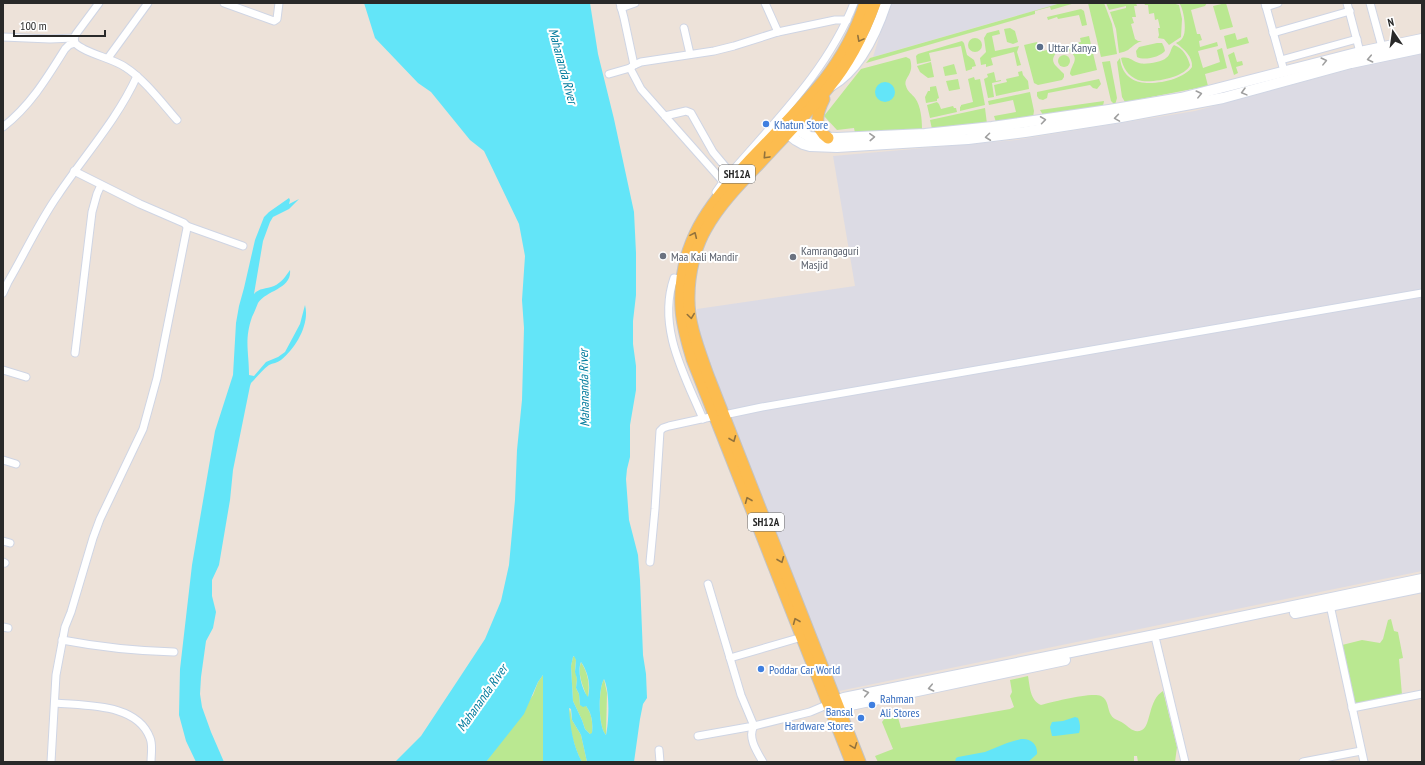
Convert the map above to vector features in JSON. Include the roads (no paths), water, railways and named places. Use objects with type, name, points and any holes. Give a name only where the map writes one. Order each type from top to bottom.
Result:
[{"type":"main road","name":"SH12A","points":[[860,762],[802,637],[719,416],[696,342],[690,312],[686,279],[719,221],[743,189],[752,172],[785,126],[833,69],[850,38],[865,3]]},
{"type":"main road","name":"SH12A","points":[[850,762],[834,706],[719,416],[702,397],[685,354],[677,315],[686,279],[689,246],[703,217],[724,184],[785,126],[829,87],[849,59],[860,40],[875,3]]},
{"type":"main road","points":[[828,138],[820,130],[817,118],[818,110],[829,87]]},
{"type":"street","points":[[3,127],[24,109],[42,86],[65,49],[74,41],[76,34],[99,3]]},
{"type":"street","points":[[108,58],[148,3]]},
{"type":"street","points":[[224,3],[274,21],[277,19],[279,3]]},
{"type":"street","points":[[635,3],[621,5],[632,67],[641,89],[724,184]]},
{"type":"street","points":[[765,3],[778,32]]},
{"type":"street","points":[[785,126],[803,89],[825,60],[847,20],[854,3]]},
{"type":"street","points":[[829,87],[841,80],[861,56],[880,20],[886,3]]},
{"type":"street","points":[[1278,3],[1265,5],[1284,71]]},
{"type":"street","points":[[1348,3],[1360,52]]},
{"type":"street","points":[[1370,3],[1382,47]]},
{"type":"street","points":[[1273,33],[1350,11]]},
{"type":"street","points":[[609,74],[632,67],[690,54],[734,46],[778,32],[834,20],[847,20]]},
{"type":"street","points":[[684,28],[690,54]]},
{"type":"street","points":[[3,37],[74,41],[79,47],[108,58],[126,67],[137,76],[177,120]]},
{"type":"street","points":[[1281,60],[1357,39]]},
{"type":"street","points":[[785,126],[796,140],[810,146],[843,142],[926,138],[968,139],[1076,120],[1181,98],[1252,81],[1284,71],[1360,52],[1422,39]]},
{"type":"street","points":[[1076,120],[1121,117],[1223,98],[1351,63],[1422,48]]},
{"type":"street","points":[[3,293],[48,210],[74,171],[118,111],[137,76]]},
{"type":"street","points":[[664,116],[686,111],[691,113],[713,152],[733,175]]},
{"type":"street","points":[[785,126],[810,137],[828,138],[843,142]]},
{"type":"street","points":[[74,171],[179,220],[187,226],[243,246]]},
{"type":"street","points":[[75,353],[92,212],[95,198],[101,184]]},
{"type":"street","points":[[51,762],[56,675],[62,640],[100,519],[143,429],[147,417],[157,378],[187,226]]},
{"type":"street","points":[[686,279],[674,278],[671,286],[668,306],[670,332],[677,360],[702,418]]},
{"type":"street","points":[[650,562],[654,527],[660,431],[663,428],[702,418],[719,416],[770,405],[1422,293]]},
{"type":"street","points":[[3,370],[26,377]]},
{"type":"street","points":[[3,460],[16,464]]},
{"type":"street","points":[[834,706],[844,698],[1422,579]]},
{"type":"street","points":[[708,584],[741,695],[754,726]]},
{"type":"street","points":[[698,736],[754,726],[834,706],[854,704],[1422,587]]},
{"type":"street","points":[[1330,605],[1364,762]]},
{"type":"street","points":[[730,658],[802,637]]},
{"type":"street","points":[[62,640],[141,652],[174,652]]},
{"type":"street","points":[[1156,641],[1186,762]]},
{"type":"street","points":[[1352,708],[1422,694]]},
{"type":"street","points":[[55,703],[99,707],[127,713],[134,717],[141,723],[151,738],[151,762]]},
{"type":"street","points":[[754,726],[751,731],[751,736],[763,762]]},
{"type":"street","points":[[659,750],[660,762]]},
{"type":"street","points":[[1303,762],[1361,751]]},
{"type":"water","name":"Mahananda River","points":[[364,3],[590,3],[598,54],[634,212],[636,295],[633,321],[633,344],[636,366],[636,390],[630,425],[630,457],[626,479],[629,520],[638,555],[643,655],[646,674],[647,698],[643,704],[634,762],[587,762],[581,735],[572,720],[571,709],[569,708],[572,736],[582,762],[543,762],[543,675],[538,682],[524,714],[486,762],[395,762],[421,736],[460,677],[485,639],[501,601],[509,565],[522,400],[524,328],[522,300],[525,256],[519,224],[484,151],[470,140],[431,92],[418,83],[375,38]],"holes":[[[574,656],[576,660],[576,688],[579,694],[580,705],[583,707],[586,706],[592,719],[592,733],[590,734],[585,729],[573,701],[571,666]],[[581,662],[588,679],[588,697],[581,680]],[[604,679],[607,691],[608,707],[606,735],[603,731],[600,717],[602,684]]]},
{"type":"water","points":[[885,82],[892,85],[895,92],[892,99],[885,102],[878,99],[875,92],[878,85]]},
{"type":"water","points":[[289,198],[289,204],[299,199],[289,209],[273,217],[270,222],[263,241],[254,294],[260,290],[277,285],[290,270],[290,276],[283,285],[267,295],[258,303],[252,317],[248,333],[249,375],[254,376],[266,362],[285,352],[300,324],[305,305],[306,312],[304,328],[297,342],[287,355],[278,362],[269,365],[264,369],[250,386],[233,470],[230,500],[219,565],[212,580],[212,596],[216,612],[213,628],[206,641],[201,677],[200,694],[202,707],[224,762],[196,762],[186,741],[179,715],[180,669],[192,565],[215,431],[233,375],[236,323],[255,240],[264,217]]},
{"type":"water","points":[[1075,717],[1078,718],[1079,722],[1079,733],[1052,736],[1050,727],[1052,722],[1063,721]]},
{"type":"water","points":[[1021,739],[1031,741],[1035,745],[1037,751],[1037,754],[1028,762],[955,762],[956,758],[958,757],[985,752]]},
{"type":"place","name":"Uttar Kanya","points":[[1040,47]]},
{"type":"place","name":"Khatun Store","points":[[766,124]]},
{"type":"place","name":"Maa Kali Mandir","points":[[663,256]]},
{"type":"place","name":"Kamrangaguri Masjid","points":[[793,257]]},
{"type":"place","name":"Poddar Car World","points":[[761,669]]},
{"type":"place","name":"Rahman Ali Stores","points":[[872,705]]},
{"type":"place","name":"Bansal Hardware Stores","points":[[861,718]]}]
